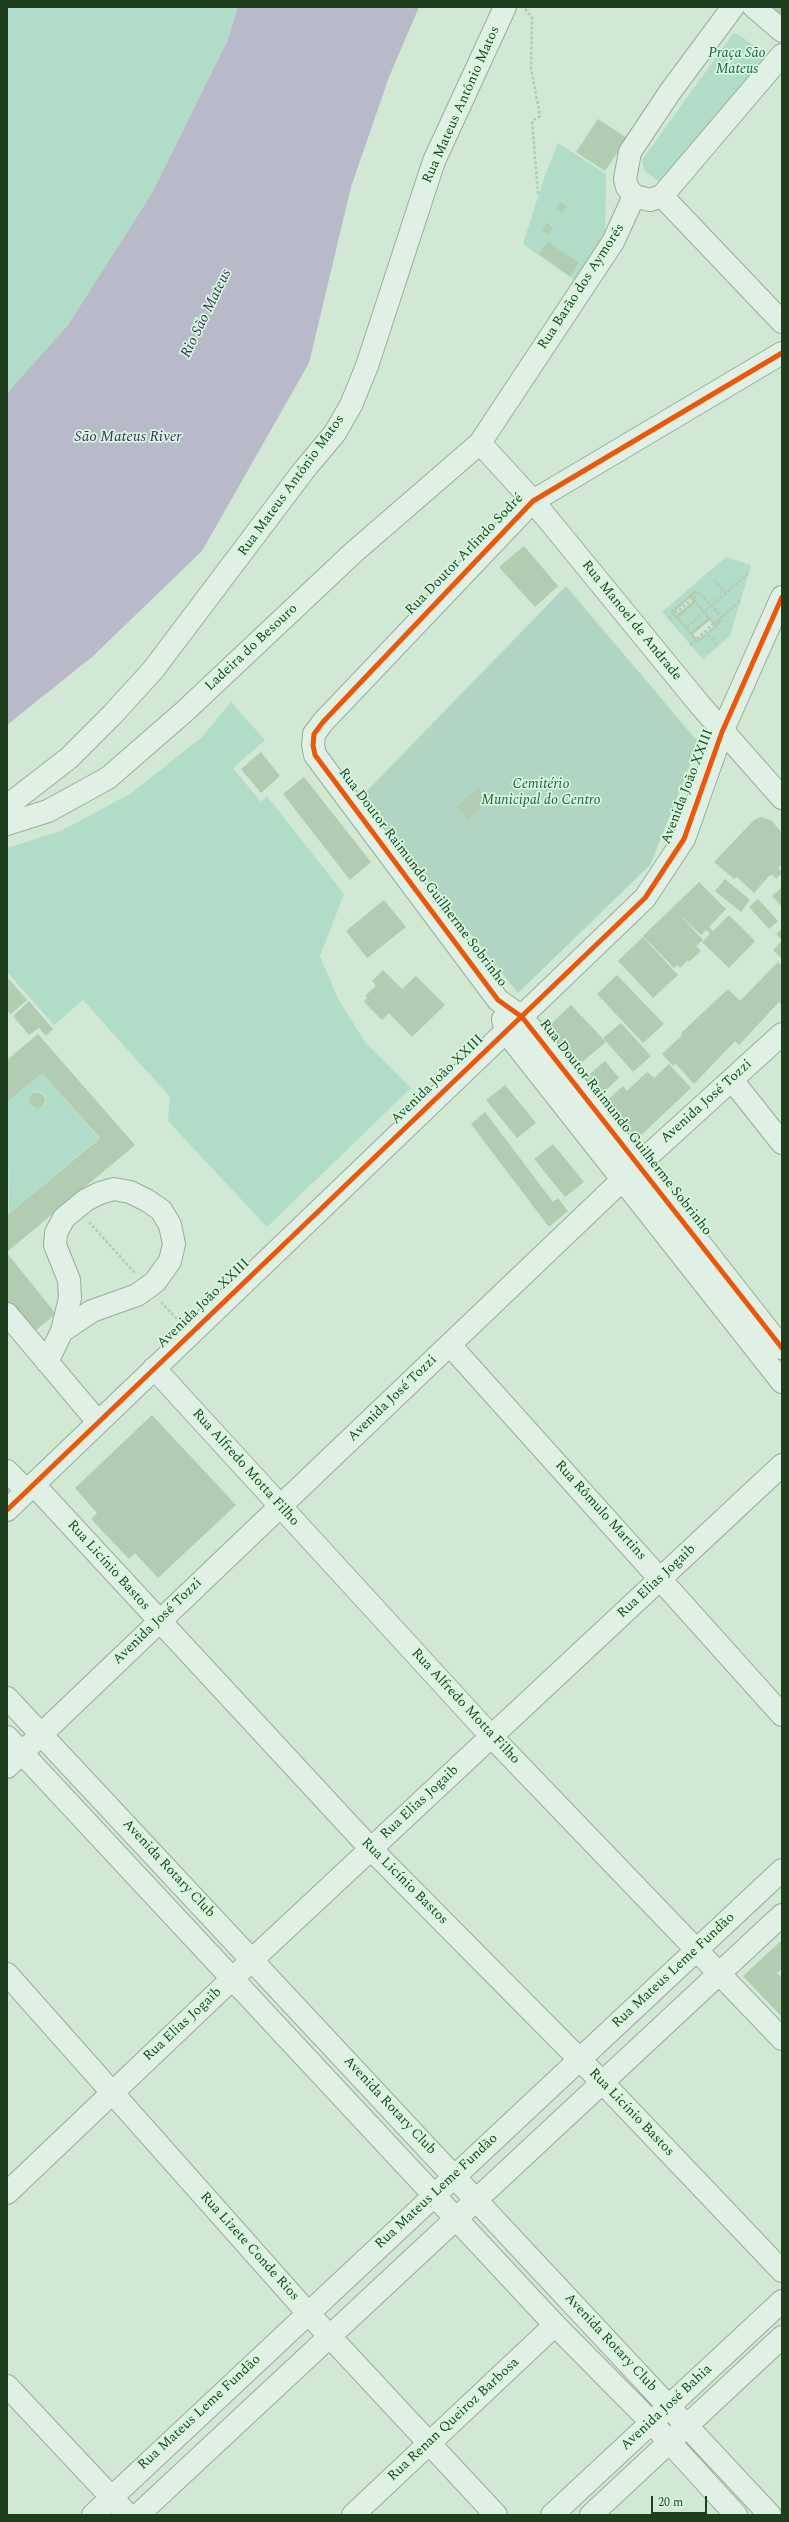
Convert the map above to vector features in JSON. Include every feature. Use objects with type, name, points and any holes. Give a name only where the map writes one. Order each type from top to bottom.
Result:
[{"type":"street","name":"Rua Mateus Antônio Matos","points":[[7,806],[69,758],[112,715],[153,670],[304,470],[335,433],[350,405],[367,366],[434,161],[505,7]]},
{"type":"street","points":[[732,7],[670,92],[630,152],[625,179],[627,187],[634,196],[650,200],[662,196],[782,55]]},
{"type":"street","points":[[754,7],[782,31]]},
{"type":"street","name":"Rua Barão dos Aymorés","points":[[480,443],[613,242],[634,196]]},
{"type":"street","points":[[662,196],[782,322]]},
{"type":"street","name":"Rua Doutor Arlindo Sodré","points":[[315,756],[313,745],[314,734],[323,722],[533,501],[782,353]]},
{"type":"street","name":"Rua Manoel de Andrade","points":[[480,443],[533,501],[722,732],[782,798]]},
{"type":"street","name":"Ladeira do Besouro","points":[[7,824],[48,811],[108,778],[186,711],[365,542],[480,443]]},
{"type":"street","name":"Avenida João XXIII","points":[[7,1510],[645,898],[668,866],[684,839],[722,732],[782,597]]},
{"type":"street","name":"Rua Doutor Raimundo Guilherme Sobrinho","points":[[315,756],[498,1000],[522,1017],[639,1164],[782,1348]]},
{"type":"street","name":"Rua Doutor Raimundo Guilherme Sobrinho","points":[[498,1000],[506,1032],[622,1180],[779,1374]]},
{"type":"street","name":"Avenida José Tozzi","points":[[14,1760],[622,1180],[782,1034]]},
{"type":"street","points":[[732,1080],[782,1143]]},
{"type":"street","points":[[565,1107],[581,1093]]},
{"type":"street","points":[[47,1362],[62,1331],[71,1289],[56,1251],[56,1233],[64,1218],[76,1207],[100,1193],[114,1189],[130,1192],[148,1200],[161,1210],[170,1225],[174,1244],[170,1261],[156,1282],[137,1295],[92,1311],[62,1331]]},
{"type":"street","points":[[7,1314],[98,1422]]},
{"type":"street","name":"Rua Rômulo Martins","points":[[450,1345],[661,1578],[782,1715]]},
{"type":"street","name":"Rua Alfredo Motta Filho","points":[[154,1368],[491,1736],[698,1949],[782,2039]]},
{"type":"street","name":"Rua Elias Jogaib","points":[[7,2193],[253,1959],[782,1465]]},
{"type":"street","name":"Rua Licínio Bastos","points":[[7,1471],[30,1488],[158,1621],[371,1849],[580,2059],[782,2271]]},
{"type":"street","name":"Avenida Rotary Club","points":[[7,1698],[253,1959],[770,2515]]},
{"type":"street","name":"Avenida Rotary Club","points":[[7,1737],[14,1760],[141,1881],[555,2325],[652,2423],[736,2515]]},
{"type":"street","points":[[141,1881],[160,1861]]},
{"type":"street","name":"Rua Mateus Leme Fundão","points":[[93,2515],[307,2312],[782,1870]]},
{"type":"street","points":[[138,2515],[329,2335],[603,2083],[782,1915]]},
{"type":"street","name":"Rua Lizete Conde Rios","points":[[7,1974],[307,2312],[496,2515]]},
{"type":"street","name":"Avenida José Bahia","points":[[552,2515],[782,2301]]},
{"type":"street","name":"Rua Renan Queiroz Barbosa","points":[[353,2515],[555,2325]]},
{"type":"street","name":"Avenida José Bahia","points":[[591,2515],[782,2337]]},
{"type":"street","points":[[7,2386],[128,2515]]},
{"type":"street","points":[[202,2412],[222,2436]]},
{"type":"path","points":[[523,7],[532,18],[531,68],[540,116],[532,121],[538,194]]},
{"type":"path","points":[[687,627],[748,574]]},
{"type":"path","points":[[714,580],[726,593]]},
{"type":"path","points":[[669,619],[699,592],[722,617]]},
{"type":"path","points":[[690,644],[706,633],[740,601]]},
{"type":"path","points":[[706,633],[718,646]]},
{"type":"path","points":[[76,1207],[191,1334]]},
{"type":"green space","points":[[7,7],[238,7],[227,40],[152,193],[68,325],[7,393]]},
{"type":"green space","name":"Praça São Mateus","points":[[733,34],[738,34],[762,52],[763,62],[667,180],[659,182],[644,170],[642,160]]},
{"type":"green space","points":[[558,143],[606,174],[605,240],[577,282],[523,244],[544,178]]},
{"type":"green space","points":[[726,557],[751,565],[730,636],[703,659],[662,612]],"holes":[[[695,590],[697,592],[692,596],[716,624],[721,619],[723,621],[698,643],[670,612]]]},
{"type":"green space","name":"Cemitério Municipal do Centro","points":[[566,586],[699,743],[650,865],[518,993],[361,797]]},
{"type":"green space","points":[[695,603],[707,618],[691,632],[679,618]]},
{"type":"green space","points":[[231,702],[265,740],[233,768],[261,802],[267,796],[344,894],[320,956],[338,999],[365,1042],[411,1088],[267,1227],[168,1121],[170,1097],[83,1000],[54,1025],[7,972],[7,848],[61,831],[130,794],[201,738]]},
{"type":"green space","points":[[42,1073],[99,1138],[9,1214],[7,1102]],"holes":[[[35,1091],[42,1092],[46,1097],[45,1104],[40,1108],[33,1108],[29,1102],[29,1096]]]},
{"type":"water","name":"São Mateus River","points":[[238,7],[419,7],[389,77],[351,187],[309,363],[202,551],[92,657],[7,725],[7,393],[68,325],[152,193],[227,41]]},
{"type":"building","points":[[771,7],[782,7],[782,19]]},
{"type":"building","points":[[598,119],[627,138],[605,171],[576,152]]},
{"type":"building","points":[[560,202],[567,206],[562,213],[556,209]]},
{"type":"building","points":[[547,223],[553,228],[548,235],[542,230]]},
{"type":"building","points":[[548,242],[579,263],[570,276],[539,254]]},
{"type":"building","points":[[524,546],[558,586],[535,607],[499,567]]},
{"type":"building","points":[[695,590],[697,592],[692,596],[715,623],[721,619],[723,621],[698,643],[670,612]],"holes":[[[690,598],[693,601],[676,615],[674,612]],[[695,603],[707,618],[691,632],[679,618]],[[710,620],[714,626],[698,640],[693,634]]]},
{"type":"building","points":[[261,752],[280,776],[261,793],[241,769]]},
{"type":"building","points":[[304,777],[371,862],[350,880],[283,794]]},
{"type":"building","points":[[478,788],[489,800],[468,819],[457,807]]},
{"type":"building","points":[[761,817],[771,820],[782,833],[782,864],[778,868],[782,873],[776,879],[773,875],[769,876],[754,893],[737,877],[734,879],[714,862],[754,820]]},
{"type":"building","points":[[725,879],[750,900],[741,912],[715,891]]},
{"type":"building","points":[[699,882],[726,909],[709,927],[713,931],[729,915],[755,941],[729,968],[702,942],[710,934],[706,930],[701,935],[678,913],[703,940],[696,946],[701,951],[680,968],[677,965],[674,968],[643,936]]},
{"type":"building","points":[[781,888],[782,889],[782,907],[772,896]]},
{"type":"building","points":[[758,899],[778,921],[769,929],[749,907]]},
{"type":"building","points":[[384,900],[406,927],[367,958],[346,931]]},
{"type":"building","points":[[782,928],[782,940],[776,934]]},
{"type":"building","points":[[643,937],[678,975],[653,998],[618,961]]},
{"type":"building","points":[[782,941],[782,959],[773,950]]},
{"type":"building","points":[[778,962],[782,966],[782,1006],[779,1002],[739,1045],[735,1041],[694,1084],[676,1064],[673,1066],[662,1054],[682,1035],[681,1033],[728,989],[740,1001]]},
{"type":"building","points":[[383,970],[402,989],[416,976],[445,1005],[412,1037],[389,1013],[382,1020],[364,1002],[367,998],[365,996],[376,986],[372,981]]},
{"type":"building","points":[[617,975],[664,1024],[643,1043],[597,994]]},
{"type":"building","points":[[7,977],[27,1000],[11,1014],[7,1011]]},
{"type":"building","points":[[29,1001],[53,1029],[46,1036],[39,1028],[29,1035],[13,1016]]},
{"type":"building","points":[[571,1005],[606,1042],[575,1068],[548,1034],[550,1025]]},
{"type":"building","points":[[621,1023],[651,1056],[633,1072],[603,1038]]},
{"type":"building","points":[[38,1034],[135,1145],[7,1252],[7,1212],[9,1214],[100,1138],[42,1073],[7,1102],[7,1060]]},
{"type":"building","points":[[605,1061],[619,1078],[599,1096],[584,1079]]},
{"type":"building","points":[[669,1064],[691,1088],[637,1139],[605,1102],[623,1086],[627,1091],[647,1072],[654,1078]]},
{"type":"building","points":[[505,1085],[536,1123],[517,1138],[486,1100]]},
{"type":"building","points":[[34,1092],[40,1092],[45,1097],[43,1106],[40,1108],[34,1108],[29,1103],[29,1097]]},
{"type":"building","points":[[485,1112],[553,1202],[558,1198],[568,1211],[549,1227],[471,1124]]},
{"type":"building","points":[[553,1144],[584,1182],[565,1197],[534,1159]]},
{"type":"building","points":[[7,1253],[56,1314],[31,1334],[7,1304]]},
{"type":"building","points":[[152,1415],[236,1505],[158,1578],[135,1553],[129,1559],[91,1519],[97,1513],[75,1488]]},
{"type":"building","points":[[782,1940],[782,1969],[777,1973],[782,1978],[781,2016],[743,1976]]},
{"type":"cycle path","points":[[782,353],[533,501],[323,722],[314,734],[313,745],[315,755],[498,1000],[522,1017],[782,1348]]},
{"type":"cycle path","points":[[7,1510],[645,898],[684,839],[722,732],[782,597]]},
{"type":"water label","name":"Rio São Mateus","points":[[207,314]]}]
